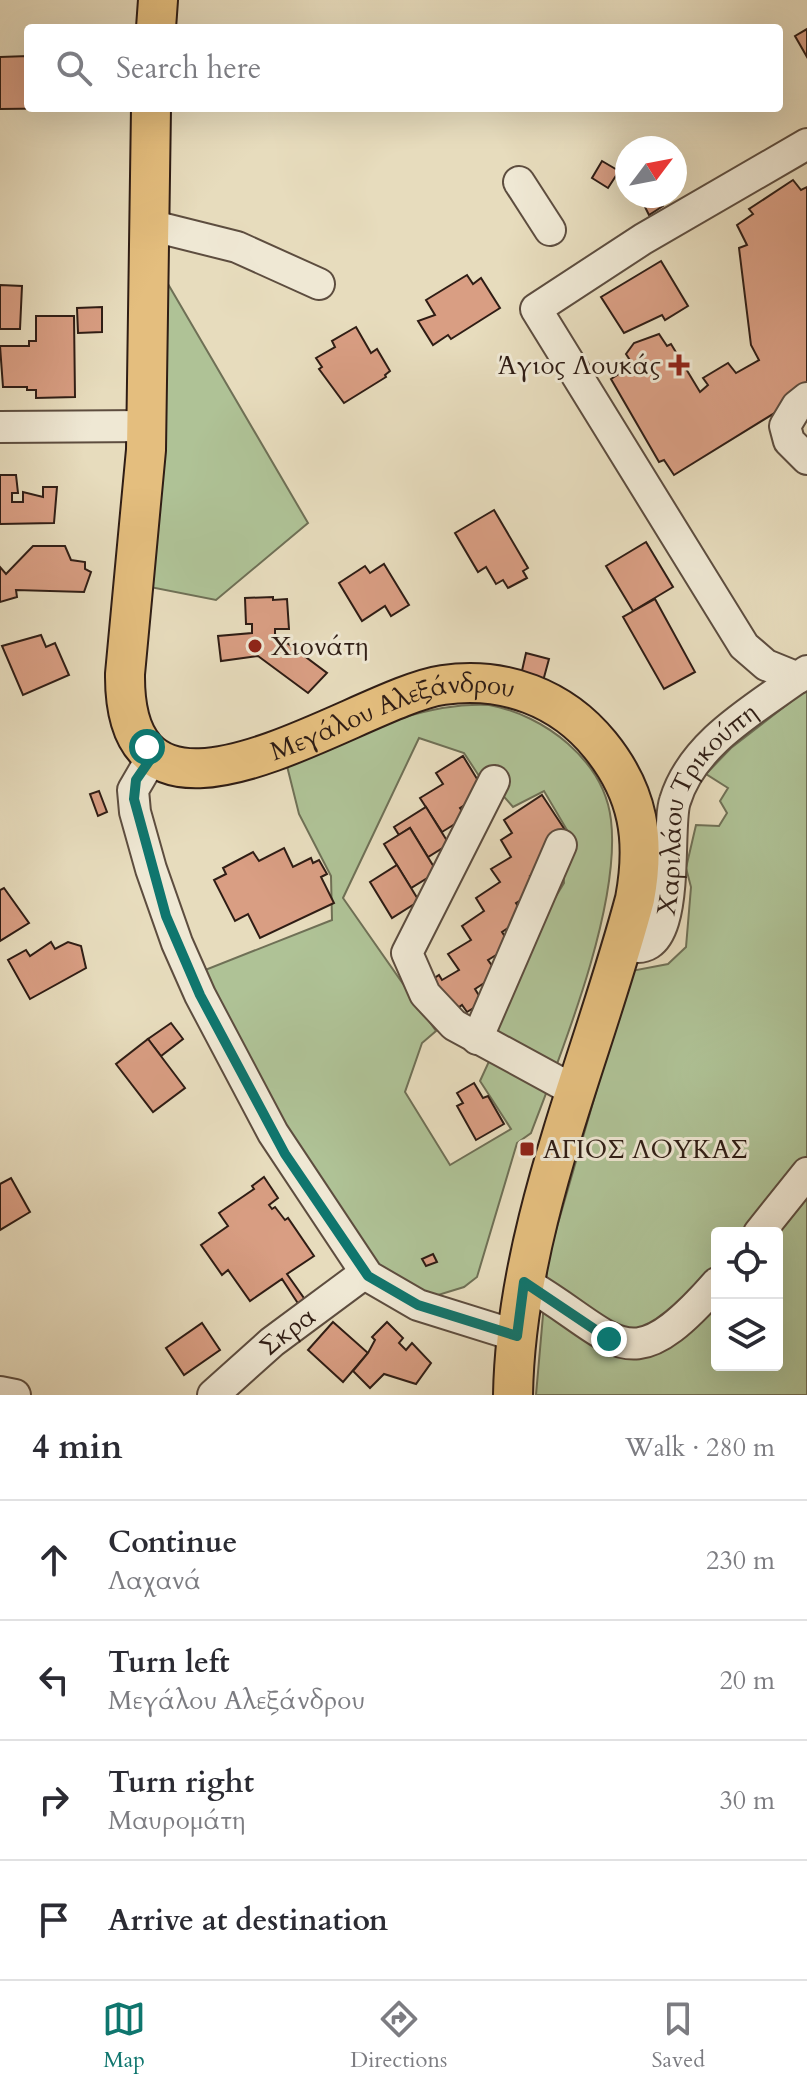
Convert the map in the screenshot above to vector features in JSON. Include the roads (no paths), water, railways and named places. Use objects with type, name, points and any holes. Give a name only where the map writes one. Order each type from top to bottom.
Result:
[{"type":"main road","points":[[156,24],[158,0]]},
{"type":"main road","points":[[151,112],[147,426],[125,687],[131,721],[154,754]]},
{"type":"main road","name":"Μεγάλου Αλεξάνδρου","points":[[154,754],[192,769],[242,764],[350,718],[440,685],[494,684],[538,697],[586,729],[616,766],[632,796],[640,825],[642,856],[623,943],[524,1282],[513,1395]]},
{"type":"street","points":[[803,674],[766,665],[744,646],[536,309],[643,239],[807,144]]},
{"type":"street","points":[[519,182],[550,230]]},
{"type":"street","points":[[149,225],[237,247],[319,284]]},
{"type":"street","points":[[807,398],[797,406],[785,426],[789,441],[807,459]]},
{"type":"street","points":[[0,427],[147,426]]},
{"type":"street","name":"Χαριλάου Τρικούπη","points":[[623,943],[632,947],[652,942],[665,924],[673,806],[682,778],[720,736],[803,674]]},
{"type":"street","points":[[154,754],[136,780],[134,805],[151,869],[177,943],[273,1133],[365,1273],[408,1300],[517,1336]]},
{"type":"street","points":[[494,781],[407,953],[425,994],[454,1025],[577,1092]]},
{"type":"street","points":[[477,1039],[561,845]]},
{"type":"street","points":[[764,1227],[807,1173]]},
{"type":"street","name":"Σκρα","points":[[213,1395],[272,1342],[365,1273]]},
{"type":"street","points":[[524,1282],[609,1339],[632,1346],[647,1343],[672,1328],[711,1289]]},
{"type":"street","points":[[0,1392],[15,1395]]},
{"type":"place","name":"Άγιος Λουκάς","points":[[679,365]]},
{"type":"place","name":"Χιονάτη","points":[[255,646]]},
{"type":"place","name":"ΑΓΙΟΣ ΛΟΥΚΑΣ","points":[[527,1149]]}]
